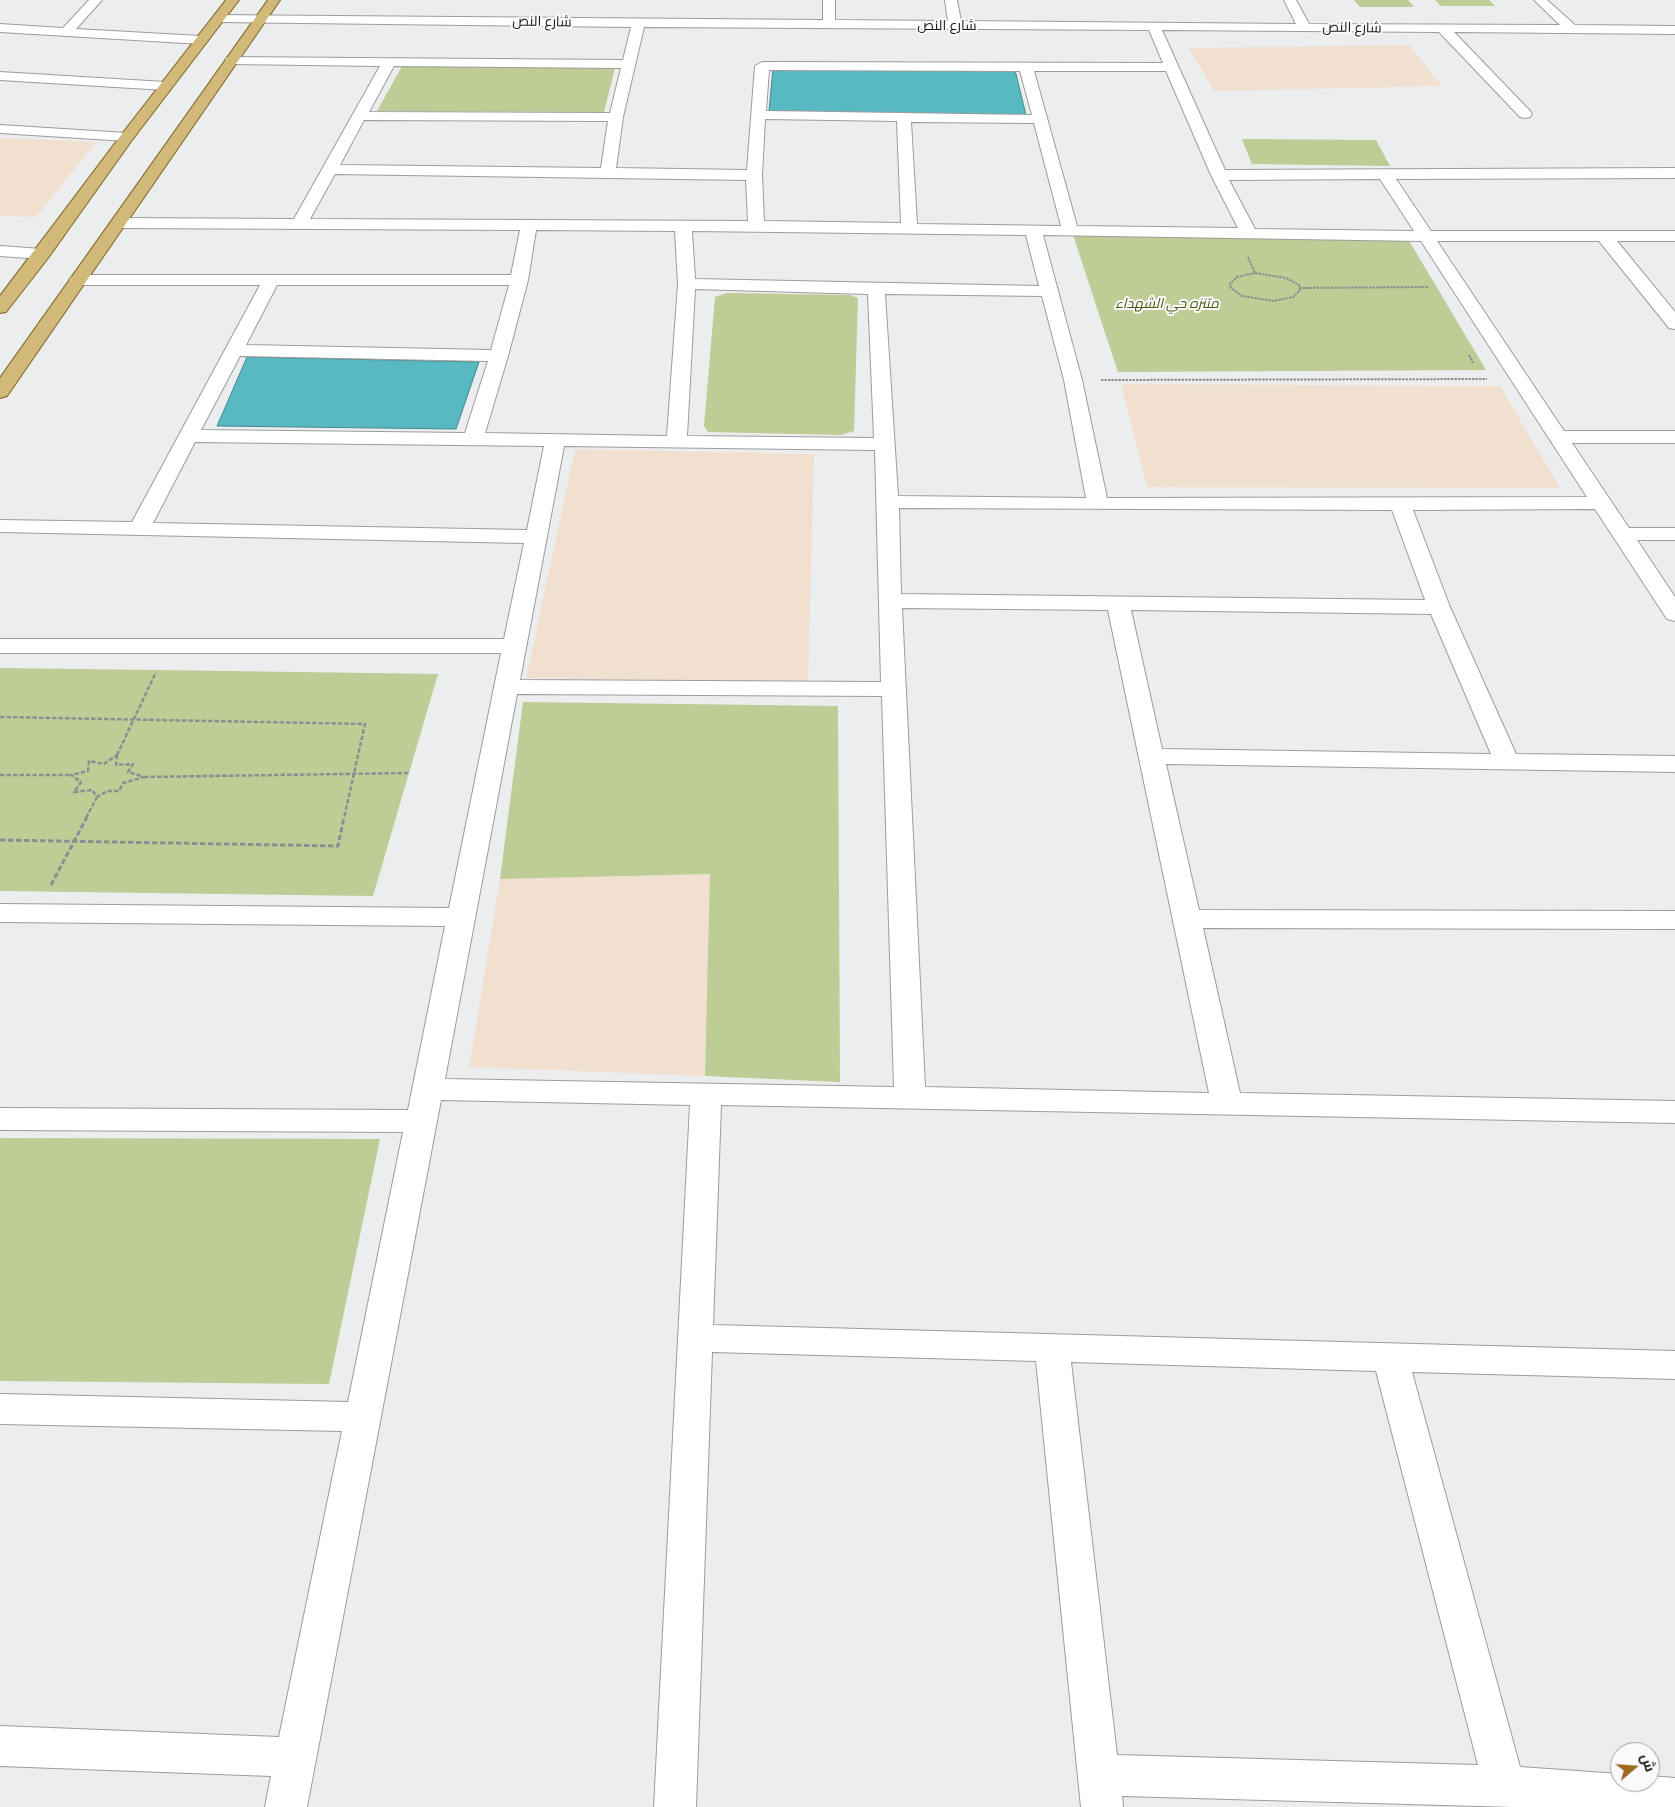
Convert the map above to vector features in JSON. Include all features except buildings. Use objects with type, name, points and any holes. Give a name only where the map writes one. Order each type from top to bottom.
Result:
[{"type":"main road","points":[[0,308],[165,86],[233,0]]},
{"type":"main road","points":[[0,392],[274,0]]},
{"type":"street","points":[[65,33],[96,0]]},
{"type":"street","points":[[828,0],[828,25]]},
{"type":"street","points":[[951,0],[955,26]]},
{"type":"street","points":[[1290,0],[1305,28]]},
{"type":"street","points":[[1540,0],[1572,30]]},
{"type":"street","points":[[400,19],[407,6]]},
{"type":"street","name":"شارع النص","points":[[219,18],[828,25],[1675,30]]},
{"type":"street","points":[[608,172],[616,118],[638,23]]},
{"type":"street","points":[[756,226],[754,175],[762,66],[768,24]]},
{"type":"street","points":[[1154,27],[1219,175],[1248,233]]},
{"type":"street","points":[[0,28],[201,40]]},
{"type":"street","points":[[1443,29],[1525,114]]},
{"type":"street","points":[[232,60],[628,64]]},
{"type":"street","points":[[300,223],[389,62]]},
{"type":"street","points":[[762,66],[1173,67]]},
{"type":"street","points":[[1026,66],[1070,230]]},
{"type":"street","points":[[0,76],[165,86]]},
{"type":"street","points":[[758,115],[1041,119]]},
{"type":"street","points":[[360,116],[616,118]]},
{"type":"street","points":[[904,117],[909,228]]},
{"type":"street","points":[[0,129],[127,137]]},
{"type":"street","points":[[331,169],[754,175]]},
{"type":"street","points":[[1219,175],[1675,173]]},
{"type":"street","points":[[1385,174],[1675,614]]},
{"type":"street","points":[[119,223],[756,226],[1425,236],[1675,236]]},
{"type":"street","points":[[473,439],[499,356],[519,280],[529,226]]},
{"type":"street","points":[[677,441],[686,284],[683,226]]},
{"type":"street","points":[[1034,229],[1072,380],[1098,504]]},
{"type":"street","points":[[1604,236],[1675,324]]},
{"type":"street","points":[[0,251],[42,254]]},
{"type":"street","points":[[78,280],[519,280]]},
{"type":"street","points":[[139,529],[271,280]]},
{"type":"street","points":[[686,284],[1049,290]]},
{"type":"street","points":[[876,288],[888,502],[890,601],[910,1098]]},
{"type":"street","points":[[234,350],[499,356]]},
{"type":"street","points":[[188,436],[885,444]]},
{"type":"street","points":[[1558,437],[1675,437]]},
{"type":"street","points":[[286,1807],[554,440]]},
{"type":"street","points":[[888,502],[1098,504],[1601,503]]},
{"type":"street","points":[[1400,504],[1439,607],[1508,762]]},
{"type":"street","points":[[0,526],[535,537]]},
{"type":"street","points":[[1622,534],[1675,534]]},
{"type":"street","points":[[890,601],[1439,607]]},
{"type":"street","points":[[1118,602],[1226,1104]]},
{"type":"street","points":[[0,646],[514,646]]},
{"type":"street","points":[[506,687],[894,689]]},
{"type":"street","points":[[1151,756],[1675,764]]},
{"type":"street","points":[[0,913],[461,917]]},
{"type":"street","points":[[1187,919],[1675,920]]},
{"type":"street","points":[[427,1089],[1675,1112]]},
{"type":"street","points":[[675,1807],[706,1094]]},
{"type":"street","points":[[0,1120],[421,1121]]},
{"type":"street","points":[[696,1338],[1675,1365]]},
{"type":"street","points":[[1052,1348],[1101,1791],[1504,1786],[1675,1798]]},
{"type":"street","points":[[1390,1357],[1504,1786]]},
{"type":"street","points":[[0,1409],[363,1417]]},
{"type":"street","points":[[0,1746],[296,1757]]},
{"type":"path","points":[[1266,274],[1294,281],[1299,288],[1298,294],[1284,300],[1263,301],[1242,296],[1235,292],[1230,284],[1237,277],[1266,274]]},
{"type":"path","points":[[1299,288],[1428,287]]},
{"type":"path","points":[[1468,354],[1474,363]]},
{"type":"path","points":[[1072,380],[1520,380]]},
{"type":"path","points":[[144,778],[128,772],[134,764],[116,766],[117,755],[157,670]]},
{"type":"path","points":[[0,717],[365,724],[338,846],[0,840]]},
{"type":"path","points":[[0,775],[71,775],[88,771],[89,761],[104,764],[117,755]]},
{"type":"path","points":[[48,892],[97,797],[107,791],[119,791],[123,783],[144,778],[409,773]]},
{"type":"path","points":[[71,775],[81,782],[74,792],[92,790],[97,797]]},
{"type":"shaded area","points":[[1409,45],[1442,86],[1214,91],[1189,48]]},
{"type":"shaded area","points":[[0,138],[96,142],[36,217],[0,216]]},
{"type":"shaded area","points":[[1121,384],[1500,386],[1560,488],[1147,487]]},
{"type":"shaded area","points":[[575,449],[814,454],[808,682],[526,678]]},
{"type":"shaded area","points":[[711,874],[705,1076],[469,1067],[500,879]]},
{"type":"green space","points":[[1354,0],[1408,0],[1414,7],[1360,7]]},
{"type":"green space","points":[[1435,0],[1489,0],[1495,6],[1441,6]]},
{"type":"green space","points":[[402,66],[615,68],[604,112],[377,111]]},
{"type":"green space","points":[[1242,139],[1376,140],[1390,166],[1252,164]]},
{"type":"green space","name":"متنزه حي الشهداء","points":[[1073,235],[1408,239],[1486,370],[1118,372]]},
{"type":"green space","points":[[727,293],[850,295],[858,298],[854,431],[840,435],[708,432],[704,426],[715,297]]},
{"type":"green space","points":[[0,668],[438,674],[373,896],[0,891]]},
{"type":"green space","points":[[523,702],[838,706],[840,1082],[705,1076],[710,874],[500,879]]},
{"type":"green space","points":[[0,1138],[380,1139],[329,1384],[0,1381]]},
{"type":"water","points":[[773,69],[1015,70],[1026,115],[769,111]]},
{"type":"water","points":[[247,357],[479,362],[456,429],[217,426]]}]
